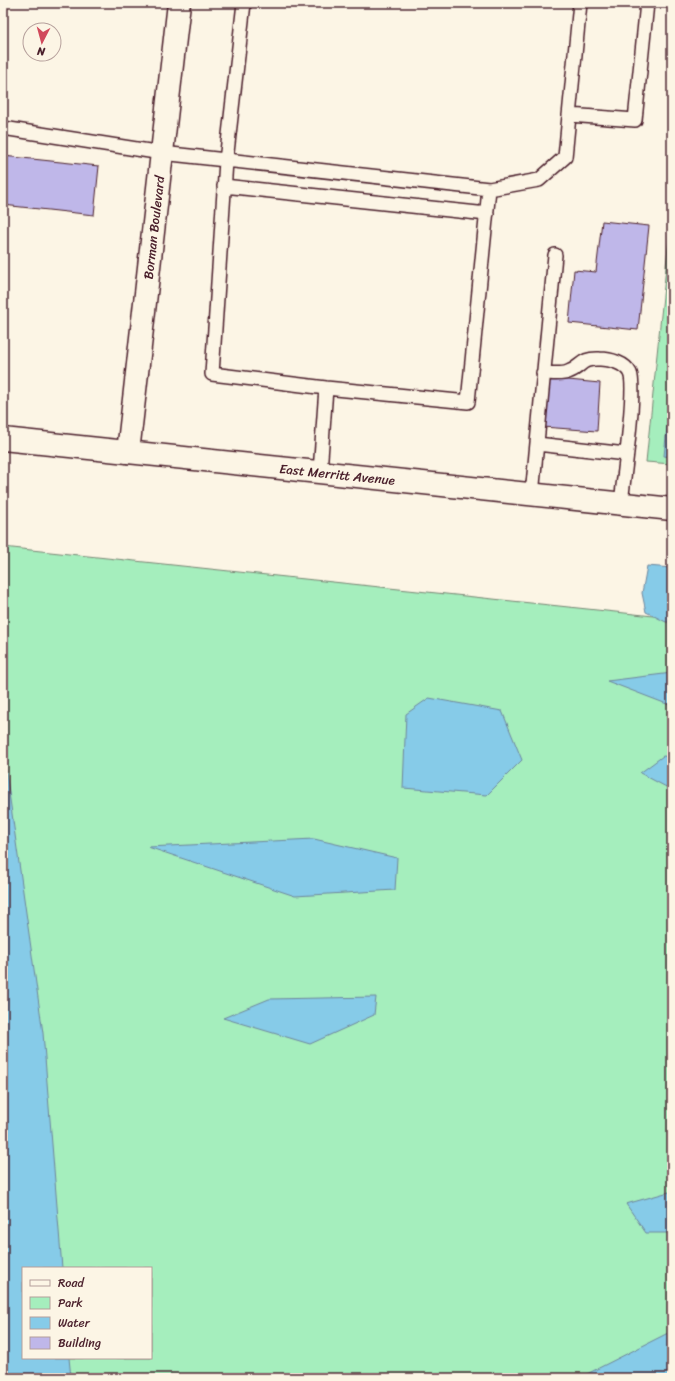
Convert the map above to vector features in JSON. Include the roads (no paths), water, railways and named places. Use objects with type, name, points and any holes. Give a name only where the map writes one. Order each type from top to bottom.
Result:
[{"type":"street","name":"Borman Boulevard","points":[[128,452],[179,3]]},
{"type":"street","name":"East Merritt Avenue","points":[[3,439],[672,509]]},
{"type":"lane","points":[[244,3],[226,161],[212,374],[326,388],[468,402],[489,188]]},
{"type":"lane","points":[[3,128],[162,153],[226,161],[489,188],[539,180],[565,157],[580,3]]},
{"type":"lane","points":[[569,115],[635,120],[647,3]]},
{"type":"lane","points":[[224,186],[486,214]]},
{"type":"lane","points":[[532,495],[555,255]]},
{"type":"lane","points":[[543,372],[568,373],[586,360],[592,359],[612,360],[627,369],[632,381],[621,504]]},
{"type":"lane","points":[[320,472],[326,388]]},
{"type":"lane","points":[[536,444],[626,454]]},
{"type":"water","points":[[672,379],[672,457],[664,456]]},
{"type":"water","points":[[647,566],[672,568],[672,622],[666,622],[646,612],[642,593]]},
{"type":"water","points":[[672,673],[672,706],[607,681]]},
{"type":"water","points":[[429,698],[502,711],[522,760],[487,795],[403,788],[406,714]]},
{"type":"water","points":[[3,750],[43,1033],[62,1267],[22,1267],[22,1359],[69,1359],[71,1378],[3,1378]]},
{"type":"water","points":[[663,756],[672,757],[672,790],[640,773]]},
{"type":"water","points":[[314,839],[397,858],[395,890],[295,896],[148,847]]},
{"type":"water","points":[[376,997],[374,1015],[310,1044],[223,1018],[269,999]]},
{"type":"water","points":[[669,1192],[672,1195],[672,1233],[646,1233],[626,1204]]},
{"type":"water","points":[[672,1331],[672,1378],[579,1378]]}]
